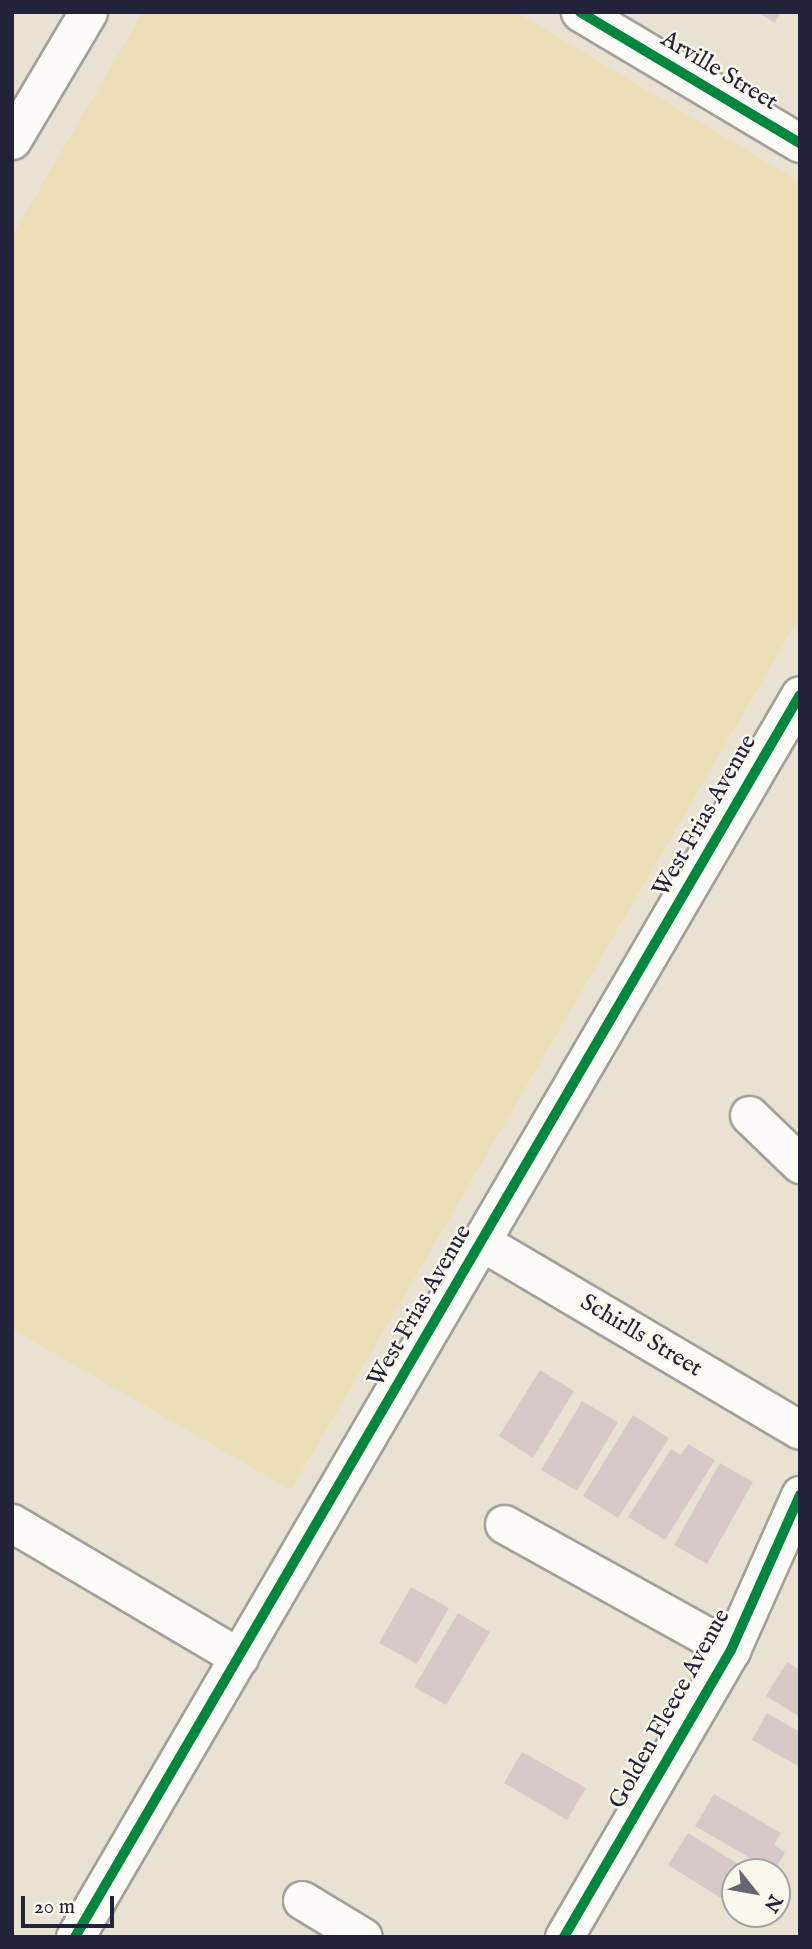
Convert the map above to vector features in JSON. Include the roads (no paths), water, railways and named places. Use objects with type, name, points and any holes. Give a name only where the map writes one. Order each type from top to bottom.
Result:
[{"type":"street","points":[[12,140],[88,12]]},
{"type":"street","name":"Arville Street","points":[[580,12],[800,144]]},
{"type":"street","name":"West Frias Avenue","points":[[75,1937],[800,695]]},
{"type":"street","points":[[749,1115],[800,1164]]},
{"type":"street","name":"Schirlls Street","points":[[482,1242],[800,1430]]},
{"type":"street","name":"Golden Fleece Avenue","points":[[564,1937],[730,1650],[800,1494]]},
{"type":"street","points":[[12,1523],[239,1657]]},
{"type":"street","points":[[504,1524],[730,1650]]},
{"type":"street","points":[[302,1900],[363,1937]]}]
